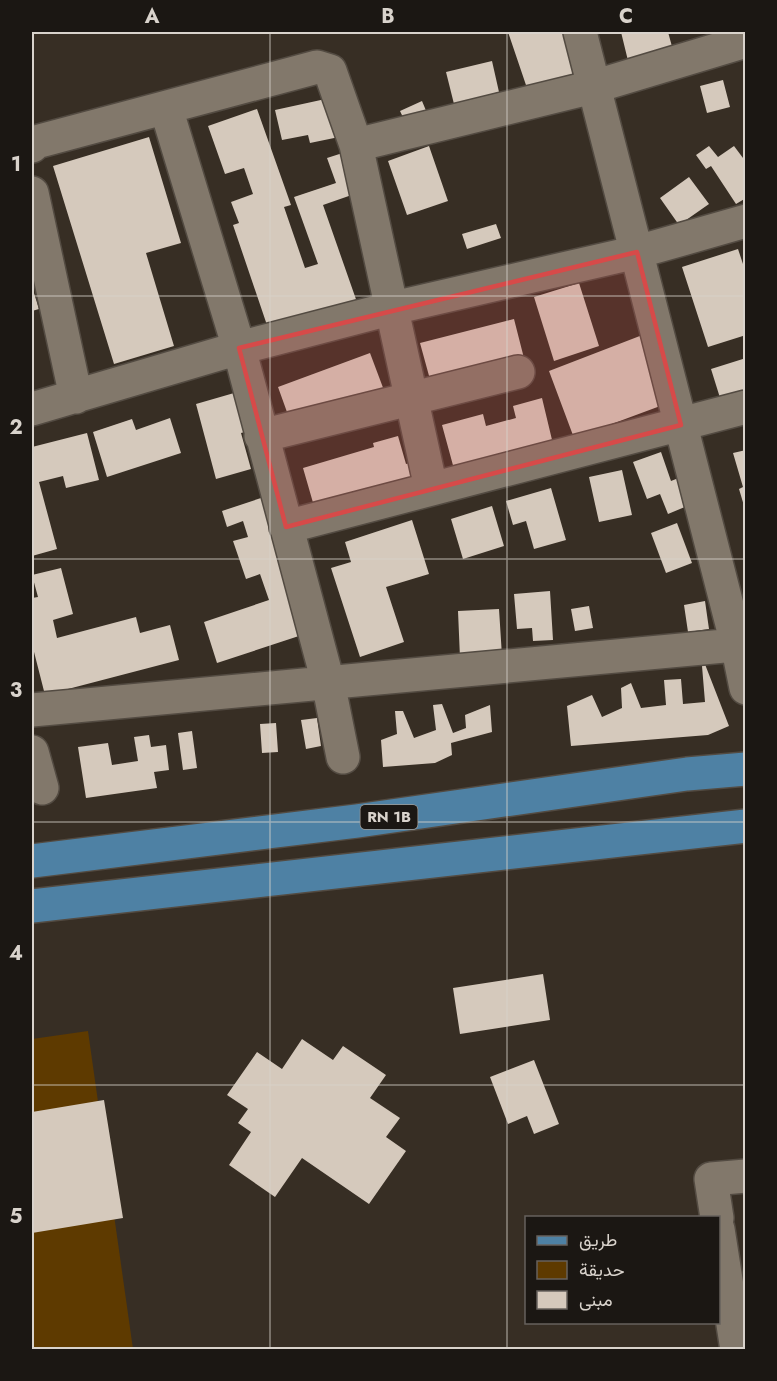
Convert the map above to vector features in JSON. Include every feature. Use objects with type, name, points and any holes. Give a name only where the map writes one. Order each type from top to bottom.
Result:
[{"type":"main road","name":"RN 1B","points":[[32,861],[357,821],[687,774],[746,769]]},
{"type":"main road","points":[[32,906],[746,826]]},
{"type":"street","points":[[580,32],[681,426],[741,644],[746,688]]},
{"type":"street","points":[[356,145],[593,87],[746,41]]},
{"type":"street","points":[[32,146],[36,142],[323,67],[333,77],[356,145],[431,488]]},
{"type":"street","points":[[166,108],[239,348],[328,682],[343,757]]},
{"type":"street","points":[[32,193],[76,397]]},
{"type":"street","points":[[32,409],[239,348],[393,308],[637,252],[746,221]]},
{"type":"street","points":[[261,436],[411,396],[518,372]]},
{"type":"street","points":[[286,527],[431,488],[681,426],[746,407]]},
{"type":"street","points":[[32,710],[741,644]]},
{"type":"street","points":[[32,753],[42,788]]},
{"type":"street","points":[[717,1216],[711,1179],[746,1176]]},
{"type":"street","points":[[720,1242],[737,1350]]},
{"type":"highlighted area","points":[[637,252],[681,425],[286,527],[239,348]]},
{"type":"green space","points":[[88,1031],[133,1349],[32,1349],[32,1039]]},
{"type":"building","points":[[508,32],[570,32],[583,72],[528,91]]},
{"type":"building","points":[[621,32],[668,32],[676,61],[631,73]]},
{"type":"building","points":[[492,61],[499,92],[454,104],[446,72]]},
{"type":"building","points":[[723,80],[730,107],[707,113],[700,86]]},
{"type":"building","points":[[330,98],[339,137],[310,143],[308,135],[282,140],[275,110]]},
{"type":"building","points":[[422,101],[432,125],[411,134],[400,111]]},
{"type":"building","points":[[257,109],[291,205],[284,207],[305,268],[318,264],[294,197],[336,183],[327,158],[352,150],[366,190],[323,205],[358,305],[270,334],[233,225],[239,223],[231,202],[253,194],[244,168],[225,174],[208,126]]},
{"type":"building","points":[[149,137],[181,243],[146,253],[174,346],[114,364],[53,166]]},
{"type":"building","points":[[429,146],[448,201],[407,215],[388,161]]},
{"type":"building","points":[[709,146],[718,157],[734,146],[746,162],[746,198],[736,204],[711,166],[706,169],[696,155]]},
{"type":"building","points":[[689,177],[709,204],[679,225],[660,198]]},
{"type":"building","points":[[496,224],[501,238],[467,249],[462,234]]},
{"type":"building","points":[[738,249],[746,273],[746,335],[708,347],[682,267]]},
{"type":"building","points":[[579,283],[599,346],[554,361],[534,297]]},
{"type":"building","points":[[32,287],[39,309],[32,311]]},
{"type":"building","points":[[514,319],[527,370],[434,394],[420,343]]},
{"type":"building","points":[[645,334],[671,402],[574,438],[549,371]]},
{"type":"building","points":[[370,353],[385,393],[292,426],[278,387]]},
{"type":"building","points":[[746,358],[746,393],[721,401],[711,369]]},
{"type":"building","points":[[241,391],[252,430],[241,433],[251,469],[216,479],[196,404]]},
{"type":"building","points":[[542,398],[553,444],[454,469],[442,425],[483,414],[486,426],[516,418],[513,406]]},
{"type":"building","points":[[170,418],[181,453],[107,477],[93,432],[132,419],[136,430]]},
{"type":"building","points":[[87,433],[99,480],[66,488],[63,476],[39,482],[57,549],[32,556],[32,447]]},
{"type":"building","points":[[398,436],[406,464],[417,461],[424,482],[316,513],[303,468],[374,447],[373,443]]},
{"type":"building","points":[[746,450],[745,509],[739,489],[743,487],[733,453]]},
{"type":"building","points":[[661,452],[671,481],[681,477],[692,504],[668,514],[660,494],[647,499],[633,462]]},
{"type":"building","points":[[622,470],[632,515],[599,522],[589,477]]},
{"type":"building","points":[[551,488],[566,540],[534,549],[526,521],[513,525],[506,501]]},
{"type":"building","points":[[261,498],[305,634],[217,663],[204,622],[269,600],[260,574],[246,579],[233,541],[248,537],[243,521],[227,527],[222,511]]},
{"type":"building","points":[[492,506],[504,546],[463,559],[451,519]]},
{"type":"building","points":[[412,520],[429,574],[386,587],[404,642],[360,657],[331,568],[351,562],[345,542]]},
{"type":"building","points":[[677,523],[692,563],[666,573],[651,533]]},
{"type":"building","points":[[61,568],[73,614],[53,620],[57,638],[136,617],[140,633],[170,625],[179,660],[45,695],[32,644],[32,598],[38,597],[32,575]]},
{"type":"building","points":[[550,591],[553,640],[533,641],[532,628],[517,629],[514,594]]},
{"type":"building","points":[[705,601],[709,629],[688,632],[684,605]]},
{"type":"building","points":[[589,606],[593,628],[575,631],[571,609]]},
{"type":"building","points":[[499,609],[502,656],[460,658],[458,611]]},
{"type":"building","points":[[701,654],[729,726],[708,735],[571,746],[567,706],[592,695],[602,717],[622,708],[621,688],[631,683],[641,708],[666,705],[664,680],[681,679],[683,704],[705,702]]},
{"type":"building","points":[[442,704],[453,733],[466,728],[465,715],[490,705],[492,732],[451,743],[452,755],[435,763],[383,767],[381,740],[397,734],[395,711],[403,711],[414,738],[436,730],[433,705]]},
{"type":"building","points":[[317,718],[321,746],[306,749],[301,720]]},
{"type":"building","points":[[276,723],[278,752],[262,753],[260,724]]},
{"type":"building","points":[[192,731],[197,768],[183,770],[178,733]]},
{"type":"building","points":[[149,735],[151,747],[166,745],[169,770],[154,772],[157,788],[86,798],[78,747],[108,743],[112,765],[138,761],[134,737]]},
{"type":"building","points":[[543,974],[550,1020],[460,1034],[453,988]]},
{"type":"building","points":[[302,1039],[333,1060],[343,1046],[386,1075],[370,1098],[400,1118],[386,1137],[406,1151],[369,1204],[302,1158],[275,1197],[229,1165],[251,1132],[238,1123],[248,1109],[227,1095],[257,1052],[282,1069]]},
{"type":"building","points":[[534,1060],[559,1124],[534,1134],[527,1116],[508,1124],[490,1077]]},
{"type":"building","points":[[104,1100],[123,1218],[32,1233],[32,1112]]}]
